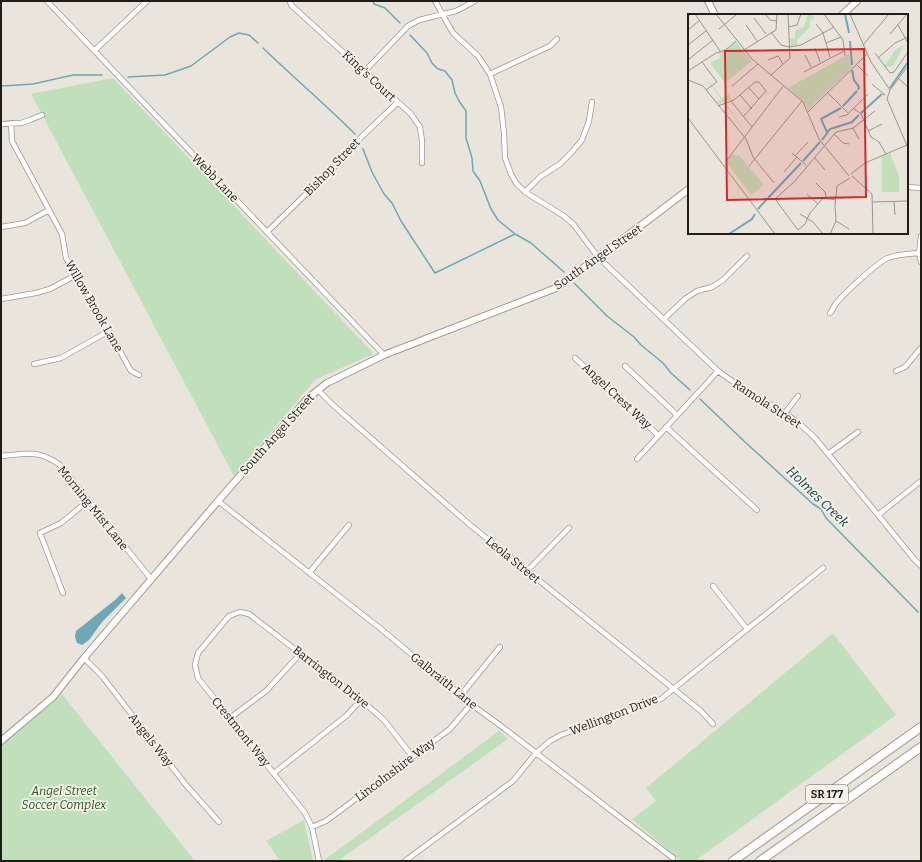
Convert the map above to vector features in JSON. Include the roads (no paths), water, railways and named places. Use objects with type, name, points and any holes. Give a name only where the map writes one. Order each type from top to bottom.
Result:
[{"type":"highway","name":"SR 177","points":[[733,861],[921,727]]},
{"type":"highway","name":"SR 177","points":[[760,861],[921,747]]},
{"type":"street","name":"Webb Lane","points":[[47,1],[384,355]]},
{"type":"street","points":[[94,51],[147,1]]},
{"type":"street","name":"King's Court","points":[[290,1],[291,5],[411,114],[420,127],[422,141],[422,163]]},
{"type":"street","name":"Ramola Street","points":[[435,1],[453,33],[478,56],[490,74],[501,107],[505,158],[516,183],[525,192],[564,216],[574,225],[598,257],[718,371],[746,390],[785,413],[815,438],[921,566]]},
{"type":"street","points":[[365,72],[408,26],[419,20],[456,11],[475,1]]},
{"type":"street","points":[[708,1],[714,14]]},
{"type":"street","points":[[843,14],[857,1]]},
{"type":"street","points":[[490,74],[550,46],[557,39]]},
{"type":"street","name":"Bishop Street","points":[[267,232],[398,102]]},
{"type":"street","points":[[525,192],[540,177],[560,164],[582,140],[589,121],[592,102]]},
{"type":"street","points":[[1,124],[25,122],[42,115]]},
{"type":"street","name":"Willow Brook Lane","points":[[11,123],[12,141],[62,234],[66,258],[131,371],[139,375]]},
{"type":"street","points":[[908,187],[921,188]]},
{"type":"street","name":"South Angel Street","points":[[1,741],[54,697],[84,658],[151,579],[308,398],[327,383],[384,355],[556,288],[688,190]]},
{"type":"street","points":[[1,227],[25,223],[49,210]]},
{"type":"street","points":[[921,236],[919,253],[921,262]]},
{"type":"street","points":[[830,313],[841,298],[886,258],[900,254],[919,253]]},
{"type":"street","points":[[664,319],[685,299],[697,291],[712,287],[723,280],[747,256]]},
{"type":"street","points":[[1,299],[50,289],[76,275]]},
{"type":"street","points":[[34,364],[61,358],[109,331]]},
{"type":"street","points":[[896,371],[905,366],[921,348]]},
{"type":"street","name":"Angel Crest Way","points":[[575,358],[658,435]]},
{"type":"street","points":[[625,366],[678,415]]},
{"type":"street","points":[[636,459],[718,371]]},
{"type":"street","name":"Leola Street","points":[[318,390],[469,524],[674,688],[702,711],[713,724]]},
{"type":"street","points":[[785,413],[798,396]]},
{"type":"street","points":[[666,427],[757,510]]},
{"type":"street","points":[[828,454],[858,432]]},
{"type":"street","name":"Morning Mist Lane","points":[[1,456],[39,454],[48,457],[60,465],[151,579]]},
{"type":"street","points":[[878,515],[921,481]]},
{"type":"street","points":[[63,593],[40,533],[60,523],[88,501]]},
{"type":"street","name":"Galbraith Lane","points":[[218,501],[381,629],[471,704],[673,858]]},
{"type":"street","points":[[309,573],[349,525]]},
{"type":"street","points":[[527,571],[569,528]]},
{"type":"street","name":"Wellington Drive","points":[[405,861],[513,781],[536,753],[550,741],[561,735],[661,699],[823,568]]},
{"type":"street","points":[[713,586],[747,629]]},
{"type":"street","name":"Barrington Drive","points":[[240,612],[249,614],[361,700],[384,720],[412,756]]},
{"type":"street","name":"Crestmont Way","points":[[240,612],[229,616],[198,653],[194,665],[198,678],[305,813],[312,827],[319,861]]},
{"type":"street","points":[[461,695],[500,647]]},
{"type":"street","points":[[230,718],[266,691],[301,653]]},
{"type":"street","name":"Angels Way","points":[[84,658],[102,676],[186,785],[219,822]]},
{"type":"street","points":[[274,773],[346,716],[361,700]]},
{"type":"street","name":"Lincolnshire Way","points":[[312,827],[326,822],[450,729],[471,704]]},
{"type":"water","points":[[122,593],[126,598],[102,622],[89,640],[82,645],[77,643],[75,637],[76,631]]},
{"type":"waterway","name":"Holmes Creek","points":[[373,1],[374,4],[385,8],[400,23]]},
{"type":"waterway","points":[[128,77],[165,75],[191,66],[230,37],[239,33],[249,35],[258,43]]},
{"type":"waterway","name":"Holmes Creek","points":[[410,35],[427,53],[432,63],[438,69],[445,71],[452,80],[455,93],[466,111],[466,138],[472,158],[473,171],[480,181],[491,209],[498,220],[515,234],[531,243],[564,272]]},
{"type":"waterway","points":[[263,48],[355,134]]},
{"type":"waterway","points":[[1,85],[33,84],[73,75],[102,75]]},
{"type":"waterway","points":[[363,149],[372,172],[384,194],[392,203],[401,221],[435,273],[515,234]]},
{"type":"waterway","name":"Holmes Creek","points":[[574,283],[607,316],[634,337],[690,390]]},
{"type":"waterway","name":"Holmes Creek","points":[[700,399],[813,504],[821,509],[826,518],[918,612]]},
{"type":"park label","name":"Angel Street Soccer Complex","points":[[64,798]]}]
